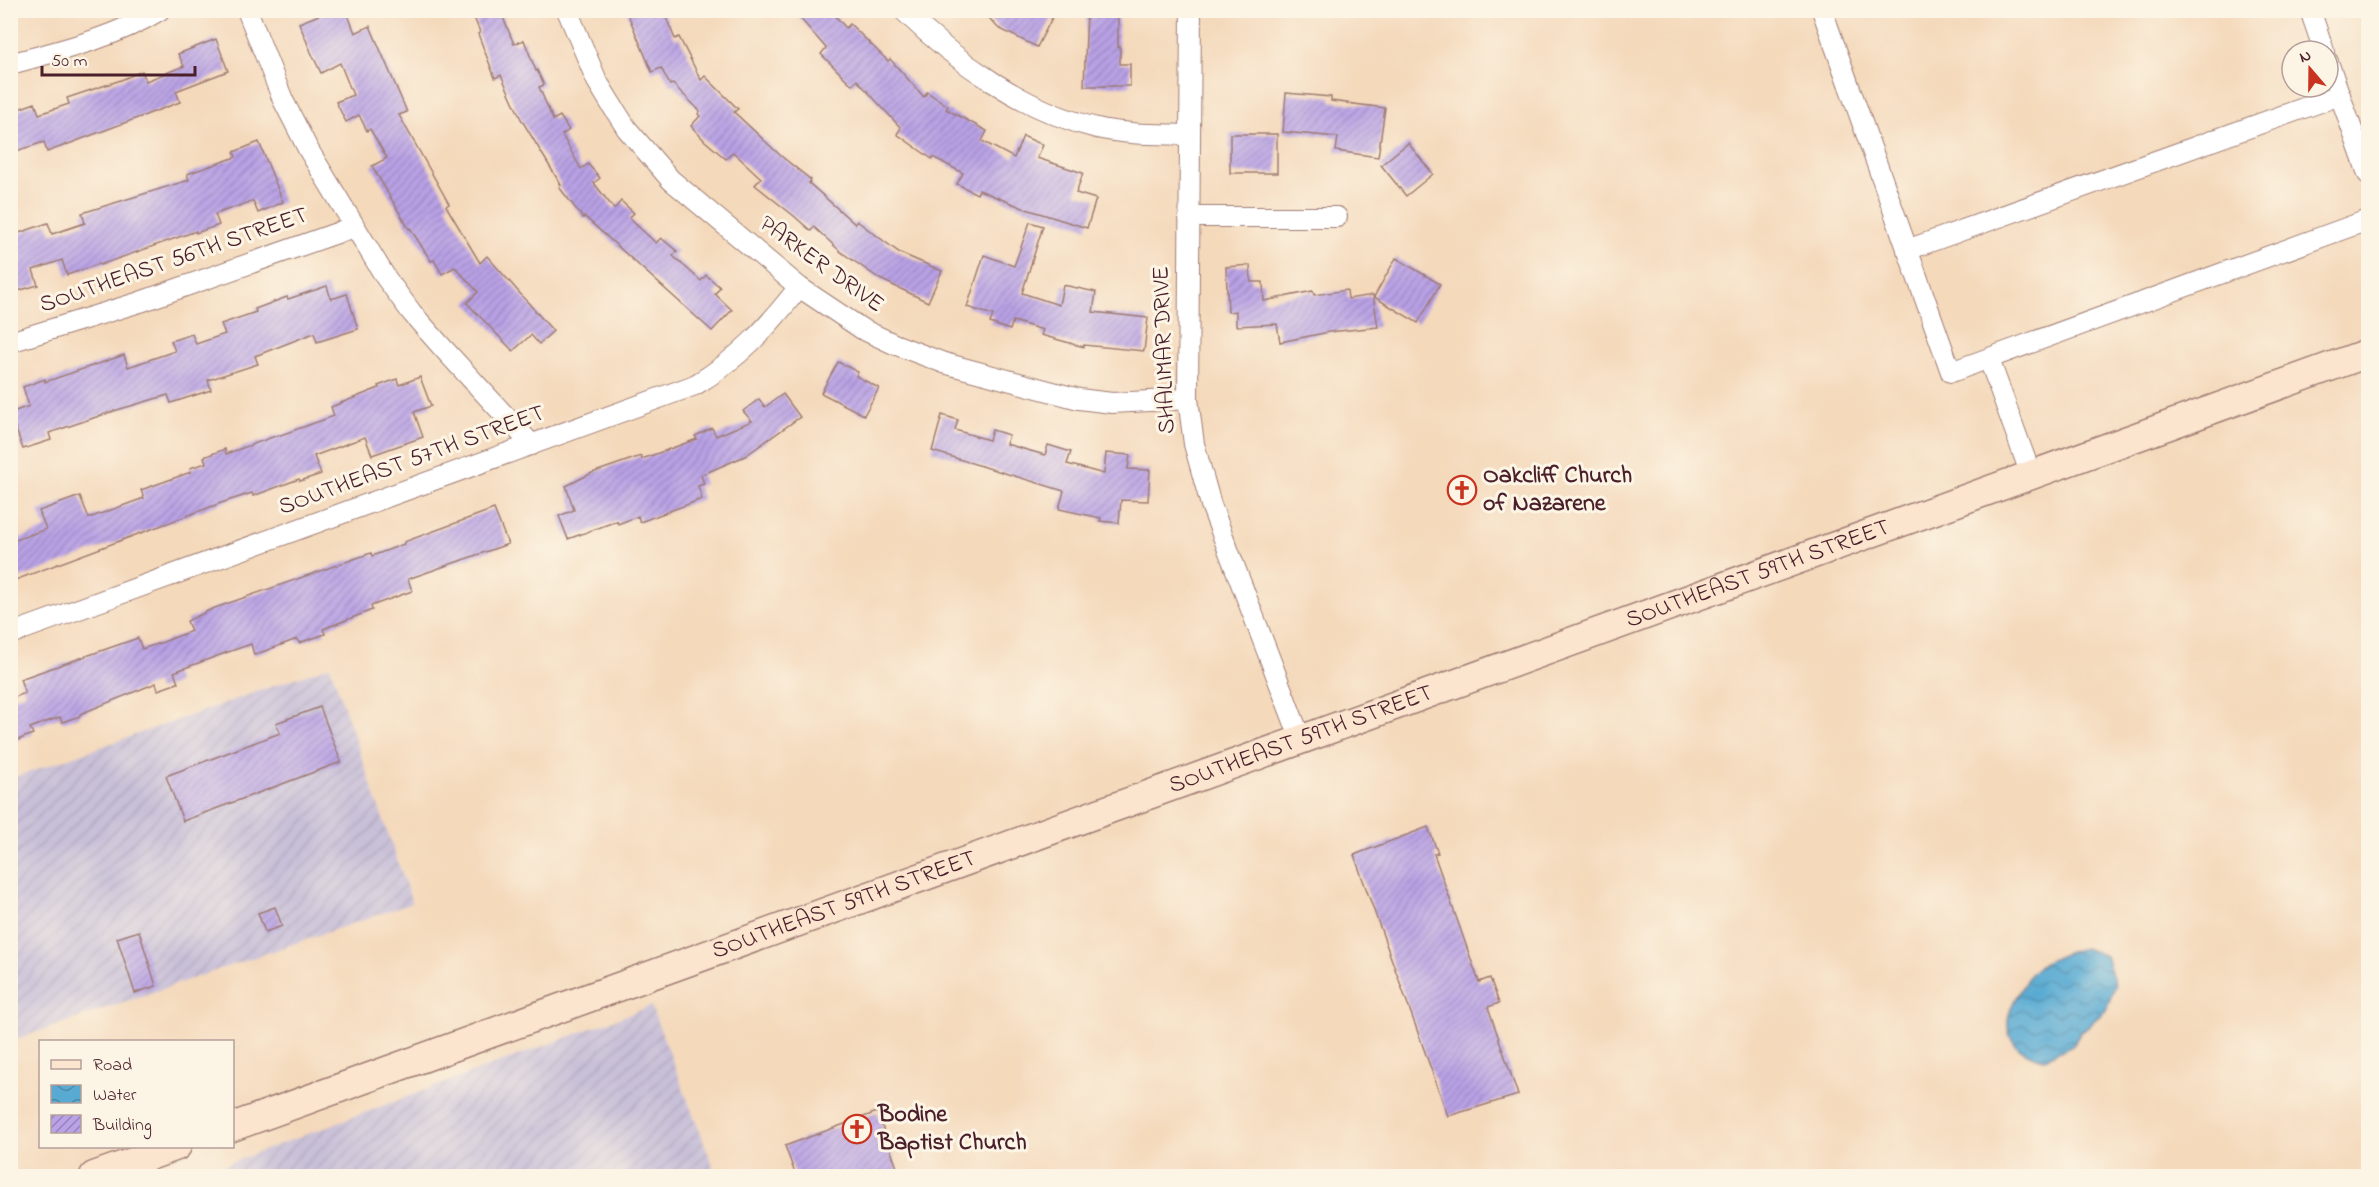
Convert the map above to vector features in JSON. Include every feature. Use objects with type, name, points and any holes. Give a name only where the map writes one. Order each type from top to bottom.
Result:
[{"type":"main road","name":"SOUTHEAST 59TH STREET","points":[[234,1126],[2368,353]]},
{"type":"main road","points":[[94,1176],[171,1148]]},
{"type":"street","points":[[10,64],[82,45],[128,28],[160,10]]},
{"type":"street","points":[[247,10],[283,100],[308,149],[386,278],[412,313],[532,445]]},
{"type":"street","name":"PARKER DRIVE","points":[[567,10],[597,81],[627,129],[671,180],[799,287],[862,329],[894,344],[966,369],[1079,399],[1112,403],[1188,399]]},
{"type":"street","points":[[903,10],[956,56],[994,82],[1032,103],[1096,127],[1142,134],[1189,135]]},
{"type":"street","name":"SHALIMAR DRIVE","points":[[1191,10],[1188,399],[1190,421],[1201,474],[1301,740]]},
{"type":"street","points":[[1822,10],[1952,372],[2368,220]]},
{"type":"street","points":[[2310,10],[2320,39]]},
{"type":"street","points":[[2340,95],[2368,174]]},
{"type":"street","points":[[1907,250],[2329,99]]},
{"type":"street","points":[[1189,217],[1337,218]]},
{"type":"street","name":"SOUTHEAST 56TH STREET","points":[[10,342],[140,302],[354,226]]},
{"type":"street","name":"SOUTHEAST 57TH STREET","points":[[10,634],[676,392],[719,371],[764,332],[799,287]]},
{"type":"street","points":[[1989,358],[2031,475]]},
{"type":"shaded area","points":[[330,666],[412,903],[11,1041],[10,779]]},
{"type":"shaded area","points":[[651,1006],[717,1176],[195,1176]]},
{"type":"water","points":[[2085,948],[2106,956],[2115,985],[2106,1010],[2080,1033],[2074,1044],[2044,1059],[2030,1054],[2013,1041],[2009,1032],[2008,1023],[2014,1001],[2032,972],[2044,963]]},
{"type":"building","points":[[317,10],[346,10],[355,33],[370,26],[407,112],[399,115],[449,204],[446,206],[480,263],[487,256],[553,331],[539,344],[531,335],[513,351],[467,303],[478,292],[455,267],[442,274],[434,260],[431,261],[409,229],[372,166],[387,158],[370,129],[367,131],[359,115],[346,122],[336,102],[353,95],[340,63],[321,73],[311,52],[299,23],[319,15]]},
{"type":"building","points":[[471,10],[500,10],[514,44],[524,40],[544,85],[539,87],[553,120],[560,116],[569,130],[562,135],[581,169],[588,164],[600,178],[594,183],[614,209],[621,201],[634,213],[629,218],[656,243],[661,238],[677,251],[673,256],[701,281],[706,275],[720,287],[715,294],[732,310],[712,331],[585,217],[583,218],[559,187],[561,185],[521,119],[501,75],[495,78]]},
{"type":"building","points":[[626,10],[663,10],[675,39],[679,37],[701,80],[705,76],[738,109],[734,112],[781,156],[811,180],[809,183],[855,224],[857,221],[900,253],[942,271],[928,302],[880,279],[841,252],[814,227],[811,231],[755,185],[761,178],[733,152],[726,159],[705,141],[691,126],[700,116],[698,114],[700,111],[673,84],[670,85],[661,68],[652,72]]},
{"type":"building","points":[[793,10],[830,10],[846,28],[850,24],[888,61],[890,59],[924,97],[927,92],[948,106],[946,109],[987,131],[982,141],[1014,158],[1023,136],[1043,145],[1037,158],[1083,173],[1076,193],[1096,199],[1087,228],[1023,208],[979,190],[977,194],[957,184],[963,173],[933,157],[932,159],[897,134],[901,128],[857,80],[852,85],[821,54],[826,48]]},
{"type":"building","points":[[982,10],[1056,10],[1037,47],[998,28]]},
{"type":"building","points":[[1087,10],[1118,10],[1120,64],[1130,64],[1130,86],[1084,86]]},
{"type":"building","points":[[216,39],[228,71],[176,91],[180,102],[47,152],[44,142],[10,153],[10,112],[35,103],[39,114],[69,104],[67,98],[142,71],[146,81],[184,66],[178,54]]},
{"type":"building","points":[[1286,93],[1331,97],[1331,101],[1385,108],[1378,157],[1336,151],[1338,137],[1283,132]]},
{"type":"building","points":[[1230,134],[1277,134],[1277,173],[1230,173]]},
{"type":"building","points":[[259,142],[283,202],[258,213],[253,201],[215,214],[219,225],[67,275],[62,260],[33,270],[38,285],[14,292],[10,280],[10,236],[48,223],[52,234],[85,223],[82,213],[189,180],[187,174],[236,157],[234,152]]},
{"type":"building","points":[[1408,143],[1433,174],[1406,196],[1381,165]]},
{"type":"building","points":[[1030,222],[1043,226],[1022,293],[1059,305],[1063,285],[1096,292],[1093,312],[1148,318],[1144,351],[1084,345],[1084,347],[1041,335],[1043,330],[1013,321],[1010,330],[990,323],[993,315],[967,307],[984,255],[1014,266]]},
{"type":"building","points":[[1396,258],[1440,284],[1418,323],[1374,297]]},
{"type":"building","points":[[1250,265],[1251,282],[1263,282],[1264,301],[1313,291],[1314,295],[1347,290],[1348,299],[1373,295],[1378,327],[1329,332],[1280,342],[1277,324],[1236,326],[1236,311],[1228,312],[1226,267]]},
{"type":"building","points":[[327,286],[331,299],[347,294],[358,329],[317,342],[314,333],[255,356],[258,364],[208,380],[211,390],[171,403],[168,395],[117,410],[49,433],[51,440],[23,449],[10,413],[29,406],[23,387],[45,379],[45,382],[124,355],[128,367],[175,351],[171,341],[192,334],[196,344],[225,334],[221,324],[256,312],[255,309],[287,297],[288,299]]},
{"type":"building","points":[[838,362],[858,372],[856,376],[879,388],[864,415],[821,393]]},
{"type":"building","points":[[420,377],[431,406],[414,412],[423,437],[372,455],[365,437],[314,456],[321,474],[300,481],[299,479],[253,496],[252,493],[221,503],[10,582],[10,542],[46,529],[39,511],[80,496],[89,518],[144,498],[141,490],[191,472],[190,468],[206,463],[204,457],[225,449],[226,454],[334,416],[331,407],[397,379],[399,385]]},
{"type":"building","points":[[783,394],[800,417],[745,456],[701,475],[704,484],[698,486],[702,499],[640,522],[638,516],[618,524],[617,521],[568,539],[559,516],[574,510],[566,486],[592,473],[641,456],[642,459],[697,439],[695,436],[712,428],[716,436],[752,421],[743,411],[759,399],[765,407]]},
{"type":"building","points":[[942,415],[958,420],[955,430],[989,440],[992,430],[1009,435],[1006,444],[1045,455],[1048,445],[1071,452],[1067,464],[1104,474],[1106,453],[1130,455],[1128,469],[1150,470],[1148,501],[1121,500],[1119,523],[1100,521],[1101,518],[1059,509],[1064,491],[932,451]]},
{"type":"building","points":[[494,509],[508,544],[408,579],[412,591],[371,606],[372,610],[323,629],[325,634],[299,643],[297,639],[254,655],[251,644],[174,672],[178,683],[158,690],[156,683],[80,714],[80,716],[62,722],[60,717],[30,728],[33,734],[10,743],[10,699],[25,693],[20,679],[138,638],[142,649],[163,642],[191,631],[187,621],[212,609],[371,553],[372,556]]},
{"type":"building","points":[[320,707],[341,762],[183,821],[166,776],[280,733],[276,723]]},
{"type":"building","points":[[1428,827],[1438,853],[1434,854],[1479,982],[1490,978],[1499,1003],[1488,1007],[1518,1095],[1448,1116],[1354,855]]},
{"type":"building","points":[[275,907],[282,926],[265,932],[258,913]]},
{"type":"building","points":[[139,931],[156,986],[135,993],[117,938]]},
{"type":"building","name":"Bodine Baptist Church","points":[[877,1112],[900,1176],[796,1176],[785,1146]]},
{"type":"place","name":"Oakcliff Church of Nazarene","points":[[1462,490]]},
{"type":"place","name":"Bodine Baptist Church","points":[[857,1129]]}]
